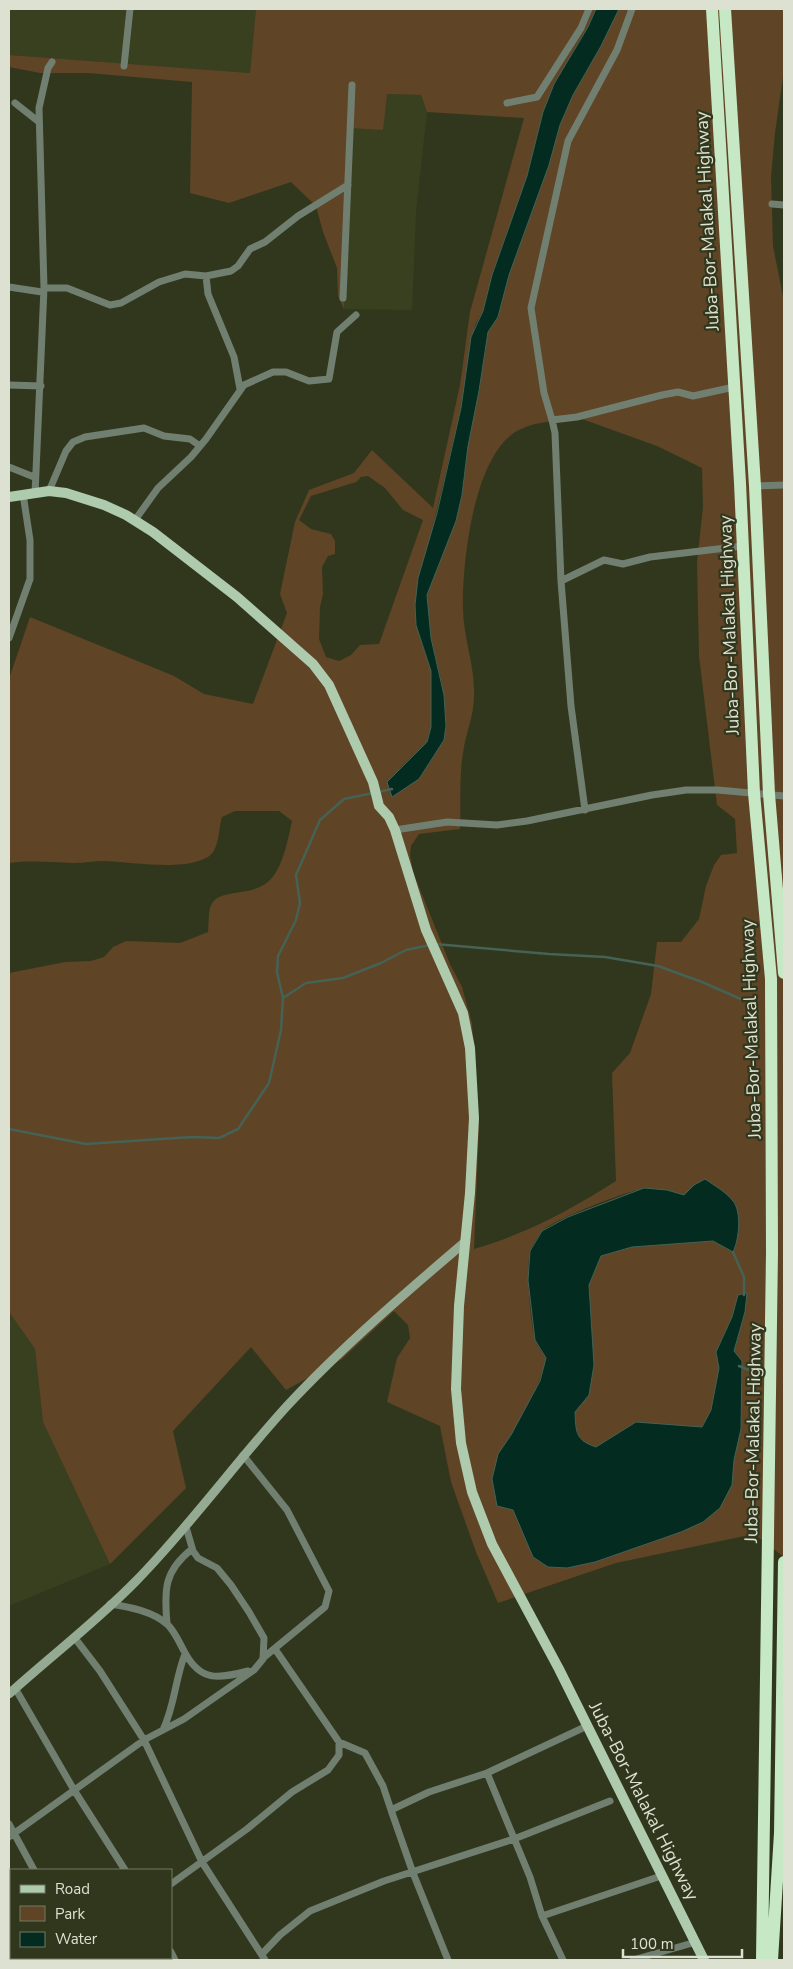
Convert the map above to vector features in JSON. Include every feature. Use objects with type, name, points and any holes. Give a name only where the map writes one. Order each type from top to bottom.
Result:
[{"type":"highway","name":"Juba-Bor-Malakal Highway","points":[[712,9],[743,546],[754,793],[771,979],[773,1103],[762,1960]]},
{"type":"highway","name":"Juba-Bor-Malakal Highway","points":[[725,9],[755,486],[769,794],[784,973]]},
{"type":"highway","points":[[772,1960],[780,1890],[782,1832],[784,1562]]},
{"type":"main road","name":"Juba-Bor-Malakal Highway","points":[[9,497],[49,491],[66,493],[104,505],[135,520],[237,597],[312,664],[338,701],[373,782],[379,806],[389,817],[395,830],[426,930],[463,1013],[470,1048],[474,1118],[470,1193],[459,1306],[456,1389],[465,1468],[480,1515],[492,1544],[559,1669],[704,1960]]},
{"type":"street","points":[[124,66],[130,9]]},
{"type":"street","points":[[507,103],[536,97],[581,28],[589,9]]},
{"type":"street","points":[[584,810],[571,706],[561,581],[555,433],[544,393],[531,308],[568,141],[616,50],[632,9]]},
{"type":"street","points":[[34,494],[41,386],[43,290],[39,108],[48,68],[52,62]]},
{"type":"street","points":[[343,298],[352,85]]},
{"type":"street","points":[[15,103],[39,122]]},
{"type":"street","points":[[9,287],[43,290],[67,288],[110,305],[121,303],[159,282],[185,274],[206,276],[230,271],[250,249],[265,242],[281,227],[348,185]]},
{"type":"street","points":[[772,204],[784,204]]},
{"type":"street","points":[[206,276],[211,301],[234,357],[240,389]]},
{"type":"street","points":[[135,520],[158,488],[200,446],[240,389],[273,372],[286,372],[309,381],[329,379],[338,332],[356,315]]},
{"type":"street","points":[[9,384],[41,386]]},
{"type":"street","points":[[552,420],[577,417],[678,392],[693,396],[734,387]]},
{"type":"street","points":[[49,491],[66,451],[73,442],[85,437],[144,428],[164,436],[190,439],[200,446]]},
{"type":"street","points":[[9,467],[34,477]]},
{"type":"street","points":[[755,486],[784,485]]},
{"type":"street","points":[[9,638],[30,579],[30,540],[24,494]]},
{"type":"street","points":[[561,581],[604,560],[623,564],[650,557],[743,546]]},
{"type":"street","points":[[395,830],[447,822],[497,825],[686,790],[784,796]]},
{"type":"street","points":[[124,1869],[12,1691],[136,1581],[186,1527],[243,1455],[288,1405],[358,1335],[465,1242]]},
{"type":"street","points":[[12,1836],[144,1740],[184,1719],[254,1670],[263,1659],[325,1607],[329,1591],[288,1510],[243,1455]]},
{"type":"street","points":[[186,1527],[192,1549],[198,1558],[216,1568],[240,1599],[264,1638],[263,1659]]},
{"type":"street","points":[[167,1624],[166,1594],[171,1572],[177,1561],[192,1549]]},
{"type":"street","points":[[110,1604],[132,1608],[160,1619],[167,1624],[174,1631],[185,1654],[196,1669],[208,1676],[232,1675],[254,1670]]},
{"type":"street","points":[[74,1637],[100,1671],[144,1740],[202,1862],[264,1957],[280,1935],[310,1911],[384,1881],[514,1839],[610,1801]]},
{"type":"street","points":[[172,1883],[247,1829],[292,1792],[328,1770],[340,1754],[339,1742],[275,1649]]},
{"type":"street","points":[[163,1730],[171,1714],[185,1654]]},
{"type":"street","points":[[391,1810],[430,1792],[487,1773],[587,1726]]},
{"type":"street","points":[[339,1742],[365,1753],[383,1786],[413,1873],[448,1960]]},
{"type":"street","points":[[487,1773],[530,1876],[542,1916],[563,1960]]},
{"type":"street","points":[[9,1824],[12,1836],[33,1869]]},
{"type":"street","points":[[542,1916],[661,1876]]},
{"type":"street","points":[[633,1960],[696,1942]]},
{"type":"shaded area","points":[[9,9],[256,9],[250,73],[9,55]]},
{"type":"shaded area","points":[[386,94],[421,95],[427,112],[416,210],[412,310],[344,309],[351,128]]},
{"type":"shaded area","points":[[9,1312],[35,1349],[43,1422],[110,1564],[11,1605],[9,1602]]},
{"type":"green space","points":[[256,9],[596,9],[588,27],[554,84],[543,112],[527,176],[492,275],[483,311],[475,325],[461,408],[428,546],[416,625],[431,671],[431,727],[427,742],[400,768],[392,796],[446,726],[442,684],[431,638],[427,594],[456,521],[462,495],[468,446],[488,332],[498,317],[509,275],[549,165],[560,125],[573,95],[601,46],[619,9],[784,9],[784,69],[771,177],[773,246],[784,301],[784,1557],[754,1534],[616,1563],[498,1603],[476,1552],[451,1482],[440,1426],[387,1402],[397,1358],[410,1338],[408,1325],[394,1311],[342,1359],[286,1390],[251,1347],[173,1431],[186,1488],[110,1564],[43,1422],[35,1349],[9,1312],[9,973],[65,962],[91,961],[104,957],[113,947],[126,941],[180,943],[208,932],[210,908],[215,899],[262,886],[274,875],[284,853],[292,821],[279,811],[235,811],[222,817],[218,840],[211,855],[196,862],[184,864],[156,865],[104,861],[9,863],[9,679],[30,617],[174,676],[204,694],[253,704],[287,613],[280,594],[295,522],[309,490],[354,473],[372,450],[433,508],[460,385],[470,312],[524,118],[427,112],[421,95],[387,94],[383,130],[351,128],[344,309],[338,296],[337,268],[323,232],[316,206],[291,182],[229,203],[190,193],[192,82],[88,73],[40,73],[9,67],[9,55],[250,73]],"holes":[[[582,419],[657,446],[702,468],[703,507],[697,562],[699,656],[717,805],[735,819],[737,853],[721,855],[714,865],[706,886],[699,919],[681,942],[657,942],[651,994],[630,1053],[612,1073],[616,1181],[529,1229],[474,1249],[479,1127],[472,1023],[462,987],[450,964],[413,872],[410,855],[411,846],[419,834],[460,829],[462,762],[474,699],[474,680],[463,618],[463,588],[468,537],[481,484],[491,461],[504,442],[526,427]],[[368,476],[385,488],[403,510],[423,520],[379,644],[360,645],[351,655],[339,661],[326,657],[319,639],[320,607],[323,594],[322,567],[328,556],[335,554],[335,541],[331,534],[311,529],[299,520],[311,496],[356,482],[361,477]],[[694,1185],[733,1252],[713,1241],[632,1247],[601,1256],[589,1285],[594,1365],[589,1395],[575,1412],[577,1430],[580,1438],[596,1447],[636,1422],[702,1428],[711,1410],[719,1368],[716,1352],[732,1317],[738,1296],[738,1333],[734,1351],[732,1485],[703,1522],[681,1532],[595,1562],[523,1530],[513,1510],[498,1454],[527,1408],[543,1371],[546,1358],[539,1348],[533,1331],[529,1294],[530,1251],[540,1233],[549,1226],[574,1213],[622,1195],[643,1189],[654,1189],[684,1196]]]},
{"type":"water","points":[[596,9],[619,9],[601,46],[573,95],[560,125],[549,165],[509,275],[498,317],[488,332],[468,446],[462,495],[456,521],[427,595],[431,638],[444,695],[446,726],[444,740],[419,779],[392,797],[387,782],[427,742],[431,727],[431,671],[416,625],[415,605],[418,578],[437,513],[461,408],[471,337],[483,311],[492,275],[527,176],[543,112],[554,84],[588,27]]},
{"type":"water","points":[[705,1179],[727,1195],[736,1206],[739,1226],[733,1252],[713,1241],[632,1247],[601,1256],[589,1285],[594,1365],[589,1395],[575,1412],[576,1425],[580,1438],[596,1447],[636,1422],[702,1427],[711,1410],[719,1368],[716,1352],[732,1317],[738,1295],[747,1293],[745,1312],[734,1351],[742,1361],[741,1429],[734,1460],[732,1485],[720,1508],[703,1522],[681,1532],[595,1562],[567,1568],[548,1567],[533,1557],[513,1510],[497,1506],[492,1479],[498,1454],[511,1435],[540,1381],[546,1358],[535,1340],[528,1280],[530,1251],[542,1231],[568,1217],[644,1188],[667,1190],[684,1195],[694,1185]]},
{"type":"waterway","points":[[378,792],[392,789]]},
{"type":"waterway","points":[[9,1129],[86,1144],[192,1137],[219,1138],[238,1129],[269,1083],[281,1030],[283,998],[277,972],[278,956],[296,920],[300,903],[296,875],[320,820],[344,799],[373,793]]},
{"type":"waterway","points":[[435,944],[605,957],[658,966],[702,982],[752,1004]]},
{"type":"waterway","points":[[283,998],[306,983],[343,978],[381,963],[406,950],[430,945]]},
{"type":"waterway","points":[[733,1252],[744,1277],[744,1295]]},
{"type":"waterway","points":[[739,1366],[752,1371]]}]
